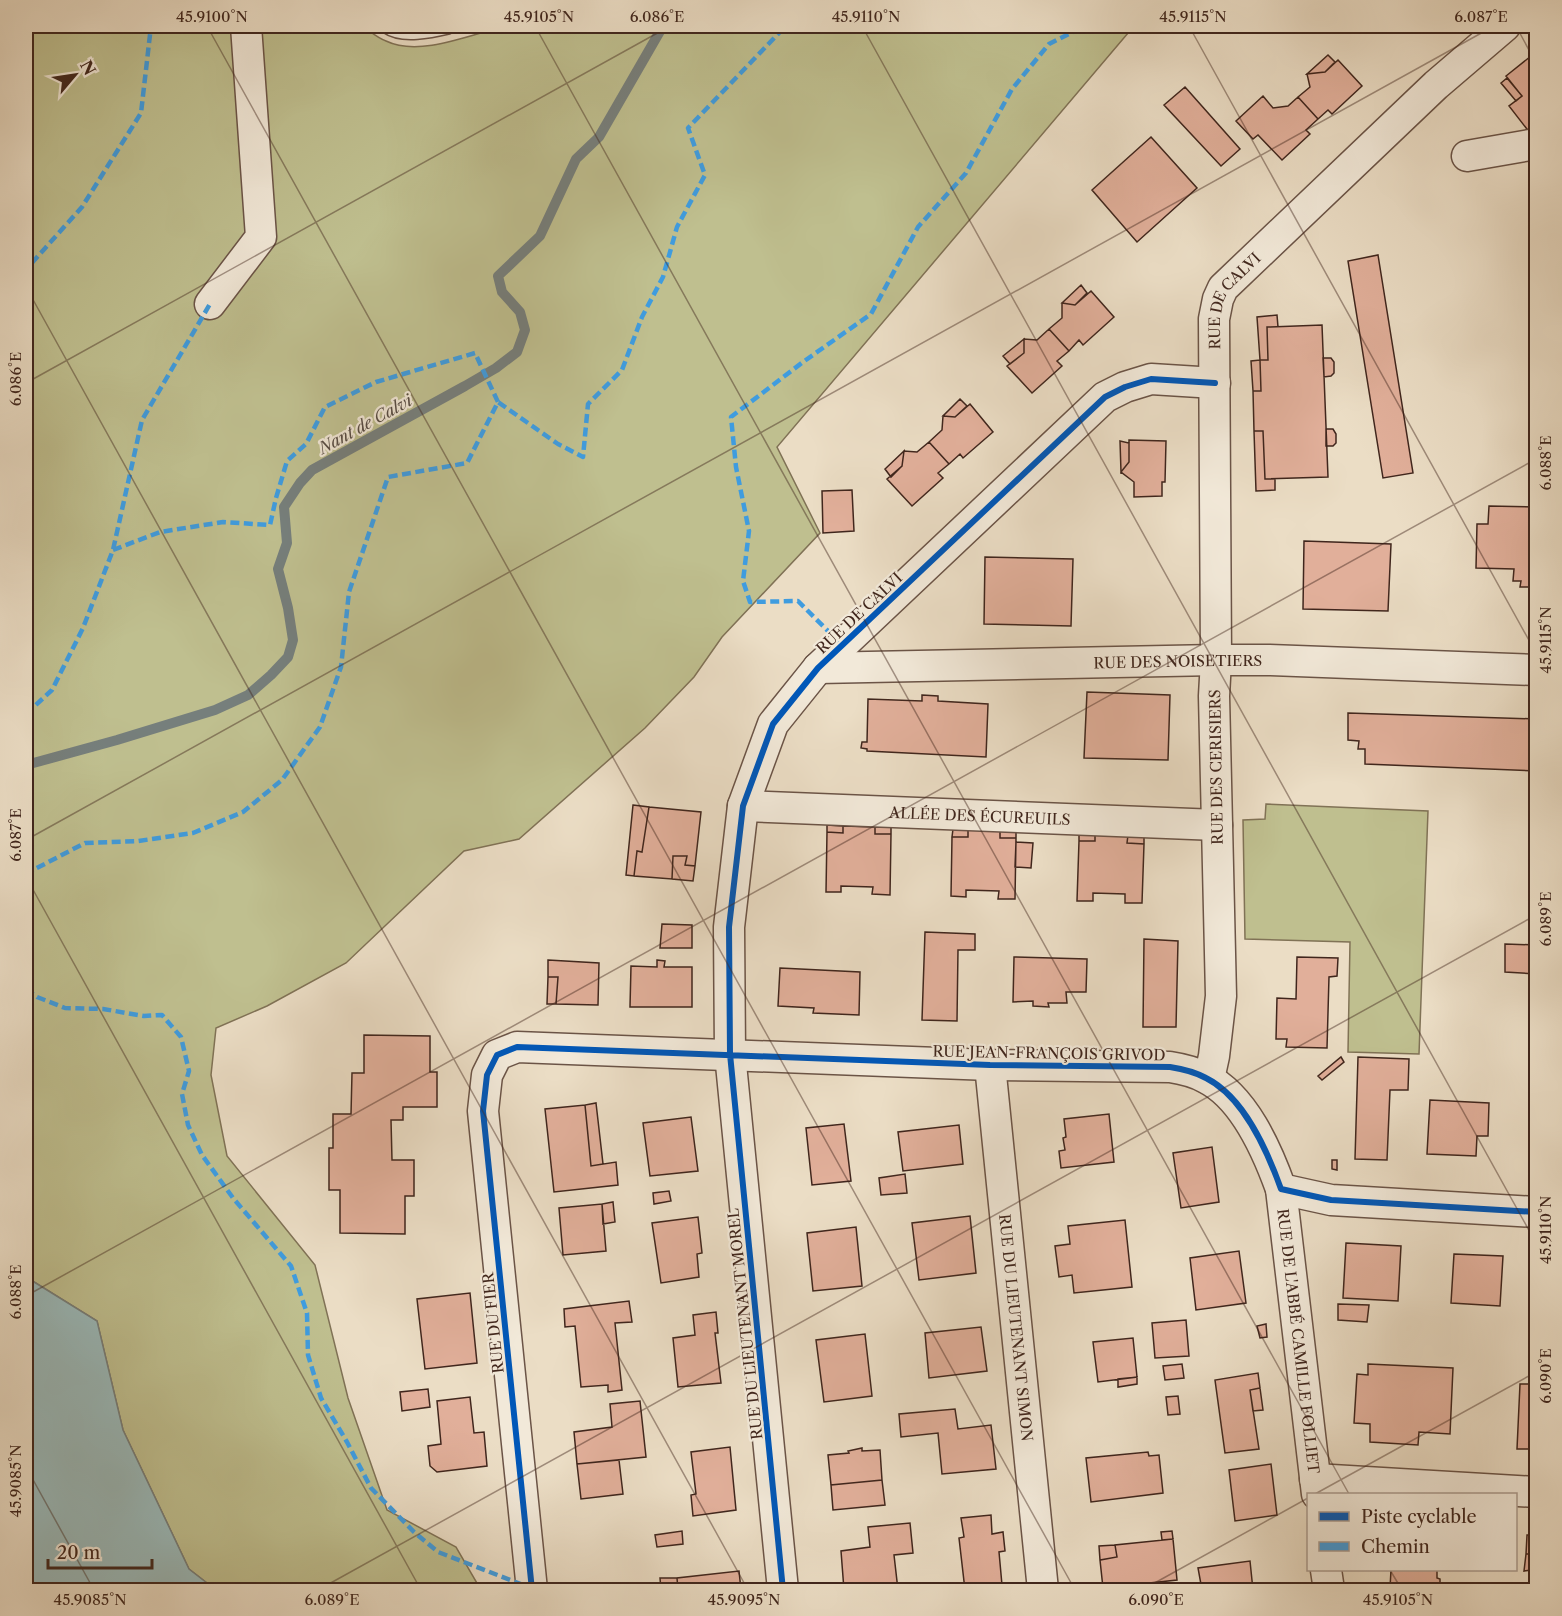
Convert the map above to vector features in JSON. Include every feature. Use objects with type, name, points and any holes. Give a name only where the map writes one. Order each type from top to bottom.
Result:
[{"type":"street","points":[[210,304],[261,237],[246,26]]},
{"type":"street","name":"RUE DE CALVI","points":[[730,1054],[729,927],[743,806],[773,724],[819,668],[1105,397],[1125,387],[1151,379],[1215,383],[1214,318],[1223,288],[1436,85],[1505,26]]},
{"type":"street","points":[[1467,156],[1536,144]]},
{"type":"street","name":"RUE DES CERISIERS","points":[[1209,1079],[1215,1056],[1221,996],[1214,696],[1216,660],[1215,383]]},
{"type":"street","name":"RUE DES NOISETIERS","points":[[819,668],[1269,660],[1536,670]]},
{"type":"street","name":"ALLÉE DES ÉCUREUILS","points":[[743,806],[1217,825]]},
{"type":"street","name":"RUE JEAN-FRANÇOIS GRIVOD","points":[[497,1055],[517,1047],[990,1065],[1170,1066],[1209,1079],[1242,1110],[1261,1141],[1281,1189]]},
{"type":"street","name":"RUE DU LIEUTENANT MOREL","points":[[730,1054],[783,1590]]},
{"type":"street","name":"RUE DU FIER","points":[[497,1055],[487,1075],[483,1111],[532,1590]]},
{"type":"street","name":"RUE DU LIEUTENANT SIMON","points":[[990,1065],[1043,1590]]},
{"type":"street","points":[[1281,1189],[1331,1200],[1536,1212]]},
{"type":"street","name":"RUE DE L'ABBÉ CAMILLE FOLLIET","points":[[1281,1189],[1316,1487]]},
{"type":"street","points":[[1316,1487],[1536,1492]]},
{"type":"street","points":[[1326,1571],[1329,1590]]},
{"type":"lane","points":[[388,26],[393,29],[425,32],[448,26]]},
{"type":"green space","points":[[26,26],[362,26],[383,40],[414,47],[445,43],[505,26],[1134,26],[777,447],[820,533],[722,637],[694,677],[645,728],[519,839],[464,851],[346,963],[267,1006],[216,1028],[211,1075],[227,1156],[315,1265],[348,1398],[387,1510],[456,1547],[481,1590],[216,1590],[189,1569],[123,1430],[97,1321],[26,1277]]},
{"type":"green space","points":[[1266,804],[1428,811],[1419,1054],[1348,1052],[1350,942],[1245,939],[1243,820],[1265,819]]},
{"type":"water","points":[[26,1277],[97,1321],[123,1430],[189,1569],[216,1590],[34,1590],[26,1583]]},
{"type":"building","points":[[1536,52],[1536,128],[1530,133],[1509,106],[1522,96],[1506,76]]},
{"type":"building","points":[[1328,55],[1335,62],[1325,72],[1307,74]]},
{"type":"building","points":[[1338,60],[1362,86],[1332,114],[1328,110],[1318,119],[1298,97],[1310,87],[1307,74],[1325,72]]},
{"type":"building","points":[[1507,78],[1522,96],[1516,101],[1501,83]]},
{"type":"building","points":[[1185,87],[1240,149],[1221,166],[1164,105]]},
{"type":"building","points":[[1263,96],[1273,108],[1288,106],[1298,97],[1318,119],[1306,130],[1310,134],[1282,160],[1258,135],[1253,139],[1236,121]]},
{"type":"building","points":[[1151,137],[1197,188],[1137,242],[1092,190]]},
{"type":"building","points":[[1378,255],[1413,473],[1383,478],[1348,261]]},
{"type":"building","points":[[1081,285],[1087,293],[1075,305],[1062,303]]},
{"type":"building","points":[[1091,291],[1114,317],[1083,345],[1079,340],[1069,351],[1049,329],[1062,318],[1062,303],[1075,305]]},
{"type":"building","points":[[1277,315],[1278,327],[1267,327],[1268,360],[1260,360],[1257,317]]},
{"type":"building","points":[[1322,325],[1328,477],[1265,479],[1263,431],[1254,431],[1253,391],[1261,391],[1260,360],[1268,360],[1267,327]]},
{"type":"building","points":[[1049,329],[1069,351],[1057,361],[1062,366],[1032,393],[1007,366],[1024,353],[1024,339],[1037,340]]},
{"type":"building","points":[[1024,339],[1024,353],[1010,364],[1003,356]]},
{"type":"building","points":[[1323,358],[1331,358],[1334,362],[1334,373],[1331,376],[1324,377]]},
{"type":"building","points":[[1260,360],[1261,391],[1253,391],[1251,361]]},
{"type":"building","points":[[960,399],[967,406],[955,417],[943,416]]},
{"type":"building","points":[[970,404],[993,432],[963,458],[960,454],[949,464],[929,442],[942,430],[943,416],[955,417]]},
{"type":"building","points":[[1326,429],[1333,429],[1336,434],[1336,443],[1333,446],[1326,446]]},
{"type":"building","points":[[1254,431],[1263,431],[1265,479],[1275,479],[1275,490],[1256,491]]},
{"type":"building","points":[[1129,440],[1166,441],[1165,482],[1162,482],[1162,496],[1134,497],[1134,482],[1121,472],[1129,462]]},
{"type":"building","points":[[1120,441],[1129,443],[1129,462],[1121,472]]},
{"type":"building","points":[[929,442],[949,464],[938,473],[943,478],[912,506],[887,479],[902,466],[904,451],[917,452]]},
{"type":"building","points":[[904,451],[902,466],[891,477],[885,469]]},
{"type":"building","points":[[852,490],[854,531],[823,533],[822,491]]},
{"type":"building","points":[[1489,506],[1536,507],[1536,582],[1533,587],[1520,587],[1521,581],[1513,581],[1514,569],[1476,568],[1477,524],[1488,524]]},
{"type":"building","points":[[1304,541],[1391,544],[1388,611],[1303,609]]},
{"type":"building","points":[[985,557],[1073,559],[1071,626],[984,624]]},
{"type":"building","points":[[1087,692],[1170,695],[1168,760],[1084,758]]},
{"type":"building","points":[[922,695],[938,696],[938,701],[988,704],[986,757],[867,751],[861,748],[862,742],[867,742],[868,699],[922,701]]},
{"type":"building","points":[[1348,713],[1536,719],[1536,771],[1365,764],[1365,749],[1358,749],[1359,741],[1348,740]]},
{"type":"building","points":[[633,805],[649,807],[642,852],[637,851],[634,876],[626,875]]},
{"type":"building","points":[[649,807],[701,812],[695,866],[685,865],[687,856],[673,856],[672,879],[634,876],[637,851],[642,852]]},
{"type":"building","points":[[827,825],[843,826],[843,833],[827,832]]},
{"type":"building","points":[[843,826],[875,827],[875,834],[891,834],[890,895],[872,894],[873,887],[841,886],[841,892],[826,892],[827,832],[843,833]]},
{"type":"building","points":[[875,827],[891,827],[891,834],[875,834]]},
{"type":"building","points":[[953,829],[968,830],[968,837],[952,837]]},
{"type":"building","points":[[968,830],[1000,831],[1000,838],[1016,838],[1015,899],[998,899],[999,891],[966,890],[966,897],[951,896],[952,837],[968,837]]},
{"type":"building","points":[[1000,831],[1016,831],[1016,838],[1000,838]]},
{"type":"building","points":[[1079,833],[1095,834],[1095,841],[1079,841]]},
{"type":"building","points":[[1095,834],[1128,835],[1127,843],[1144,844],[1142,903],[1125,903],[1125,894],[1093,893],[1093,901],[1077,901],[1079,841],[1095,841]]},
{"type":"building","points":[[1128,835],[1144,835],[1144,844],[1127,843]]},
{"type":"building","points":[[1016,842],[1033,843],[1031,868],[1015,867]]},
{"type":"building","points":[[673,856],[687,856],[685,865],[695,866],[693,881],[672,879]]},
{"type":"building","points":[[662,924],[692,925],[692,948],[660,948]]},
{"type":"building","points":[[925,932],[975,934],[975,950],[958,950],[957,1021],[922,1020]]},
{"type":"building","points":[[1144,939],[1178,941],[1176,1027],[1143,1027]]},
{"type":"building","points":[[1505,944],[1536,945],[1536,974],[1505,972]]},
{"type":"building","points":[[1014,957],[1087,959],[1086,992],[1066,992],[1067,1003],[1048,1003],[1049,1007],[1033,1006],[1033,1001],[1013,1002]]},
{"type":"building","points":[[1297,957],[1338,958],[1337,976],[1329,977],[1327,1048],[1286,1047],[1287,1039],[1276,1039],[1277,998],[1296,999]]},
{"type":"building","points":[[548,960],[599,963],[598,1005],[556,1004],[558,977],[548,977]]},
{"type":"building","points":[[657,960],[665,961],[664,967],[692,967],[692,1007],[630,1007],[631,966],[657,967]]},
{"type":"building","points":[[780,968],[860,972],[859,1015],[813,1013],[814,1008],[778,1006]]},
{"type":"building","points":[[548,977],[558,977],[556,1004],[547,1004]]},
{"type":"building","points":[[364,1035],[430,1036],[430,1072],[437,1072],[437,1107],[403,1107],[403,1120],[391,1120],[392,1160],[414,1160],[414,1196],[405,1196],[405,1234],[340,1233],[340,1190],[329,1190],[329,1148],[333,1148],[333,1114],[351,1114],[352,1073],[364,1073]]},
{"type":"building","points":[[1341,1057],[1344,1062],[1322,1080],[1318,1076]]},
{"type":"building","points":[[1358,1057],[1409,1059],[1408,1090],[1390,1090],[1387,1160],[1355,1159]]},
{"type":"building","points":[[1430,1100],[1489,1103],[1488,1136],[1477,1136],[1476,1156],[1427,1154]]},
{"type":"building","points":[[596,1103],[603,1164],[591,1166],[585,1105]]},
{"type":"building","points":[[585,1105],[591,1166],[616,1162],[618,1185],[554,1192],[545,1109]]},
{"type":"building","points":[[1534,1106],[1536,1106],[1536,1160],[1531,1160]]},
{"type":"building","points":[[1109,1114],[1114,1162],[1061,1168],[1059,1151],[1065,1150],[1063,1138],[1066,1137],[1064,1119]]},
{"type":"building","points":[[691,1117],[698,1171],[650,1176],[643,1123]]},
{"type":"building","points":[[844,1124],[851,1181],[812,1185],[806,1128]]},
{"type":"building","points":[[959,1125],[963,1164],[903,1171],[898,1132]]},
{"type":"building","points":[[1212,1147],[1219,1202],[1181,1208],[1173,1153]]},
{"type":"building","points":[[1332,1160],[1337,1160],[1337,1170],[1332,1169]]},
{"type":"building","points":[[905,1174],[907,1193],[881,1195],[879,1178]]},
{"type":"building","points":[[669,1191],[671,1201],[654,1204],[653,1193]]},
{"type":"building","points":[[613,1202],[615,1222],[603,1224],[602,1204]]},
{"type":"building","points":[[602,1204],[606,1251],[563,1255],[559,1208]]},
{"type":"building","points":[[970,1216],[976,1273],[919,1280],[912,1223]]},
{"type":"building","points":[[698,1217],[702,1253],[697,1254],[699,1277],[661,1283],[652,1223]]},
{"type":"building","points":[[1125,1220],[1132,1287],[1074,1293],[1072,1275],[1059,1277],[1055,1246],[1070,1244],[1068,1226]]},
{"type":"building","points":[[856,1227],[862,1286],[813,1291],[807,1233]]},
{"type":"building","points":[[1346,1243],[1401,1246],[1398,1301],[1343,1298]]},
{"type":"building","points":[[1239,1251],[1246,1303],[1196,1310],[1190,1258]]},
{"type":"building","points":[[1454,1254],[1503,1256],[1500,1306],[1451,1303]]},
{"type":"building","points":[[470,1293],[477,1363],[425,1369],[417,1299]]},
{"type":"building","points":[[629,1301],[632,1322],[615,1323],[622,1390],[608,1392],[608,1385],[581,1387],[575,1326],[565,1327],[564,1309]]},
{"type":"building","points":[[1338,1304],[1369,1305],[1367,1322],[1338,1320]]},
{"type":"building","points":[[716,1312],[718,1333],[715,1333],[721,1383],[678,1387],[673,1338],[695,1335],[693,1315]]},
{"type":"building","points":[[1186,1320],[1189,1356],[1155,1358],[1152,1323]]},
{"type":"building","points":[[1266,1324],[1267,1337],[1260,1338],[1257,1326]]},
{"type":"building","points":[[981,1327],[987,1371],[929,1378],[925,1333]]},
{"type":"building","points":[[865,1334],[872,1396],[824,1402],[816,1340]]},
{"type":"building","points":[[1133,1338],[1137,1377],[1098,1382],[1093,1342]]},
{"type":"building","points":[[1182,1364],[1184,1378],[1165,1380],[1163,1366]]},
{"type":"building","points":[[1368,1364],[1453,1368],[1450,1434],[1419,1432],[1418,1445],[1370,1442],[1370,1424],[1354,1423],[1357,1374],[1368,1375]]},
{"type":"building","points":[[1258,1373],[1260,1388],[1250,1390],[1259,1449],[1225,1453],[1215,1380]]},
{"type":"building","points":[[1137,1377],[1137,1384],[1118,1387],[1118,1379]]},
{"type":"building","points":[[1520,1384],[1536,1384],[1536,1449],[1517,1449]]},
{"type":"building","points":[[1260,1388],[1263,1410],[1253,1411],[1250,1390]]},
{"type":"building","points":[[428,1389],[430,1407],[402,1411],[400,1392]]},
{"type":"building","points":[[1178,1396],[1180,1414],[1168,1415],[1166,1397]]},
{"type":"building","points":[[470,1397],[474,1433],[484,1432],[487,1466],[437,1472],[430,1466],[428,1446],[441,1444],[437,1401]]},
{"type":"building","points":[[640,1401],[646,1457],[577,1464],[574,1432],[612,1427],[610,1404]]},
{"type":"building","points":[[955,1409],[958,1429],[991,1425],[996,1469],[942,1474],[938,1433],[901,1437],[899,1414]]},
{"type":"building","points":[[730,1447],[736,1510],[693,1516],[691,1495],[696,1494],[691,1452]]},
{"type":"building","points":[[862,1448],[862,1451],[880,1450],[882,1480],[831,1485],[828,1455],[849,1453],[848,1451]]},
{"type":"building","points":[[1148,1452],[1149,1456],[1159,1455],[1163,1493],[1091,1502],[1086,1458]]},
{"type":"building","points":[[619,1460],[623,1494],[581,1499],[577,1464]]},
{"type":"building","points":[[1271,1464],[1277,1515],[1235,1521],[1229,1470]]},
{"type":"building","points":[[882,1480],[885,1505],[833,1510],[831,1485]]},
{"type":"building","points":[[991,1515],[992,1534],[1003,1532],[1005,1551],[999,1552],[1002,1585],[965,1590],[959,1538],[964,1537],[961,1518]]},
{"type":"building","points":[[910,1523],[913,1553],[894,1555],[898,1590],[844,1590],[841,1551],[870,1547],[868,1527]]},
{"type":"building","points":[[682,1531],[683,1544],[657,1547],[655,1535]]},
{"type":"building","points":[[1172,1531],[1173,1539],[1162,1540],[1161,1532]]},
{"type":"building","points":[[1527,1535],[1536,1535],[1536,1574],[1531,1574],[1532,1554],[1526,1554]]},
{"type":"building","points":[[1173,1539],[1177,1580],[1103,1588],[1100,1560],[1117,1557],[1115,1545]]},
{"type":"building","points":[[1115,1545],[1117,1557],[1100,1560],[1099,1546]]},
{"type":"building","points":[[1526,1554],[1532,1554],[1531,1570],[1524,1571]]},
{"type":"building","points":[[1250,1561],[1253,1590],[1202,1590],[1198,1568]]},
{"type":"building","points":[[739,1571],[741,1590],[678,1590],[677,1578]]},
{"type":"building","points":[[1391,1571],[1437,1571],[1437,1578],[1440,1579],[1440,1590],[1390,1588]]},
{"type":"building","points":[[660,1578],[677,1578],[678,1590],[661,1590]]},
{"type":"building","points":[[636,1584],[637,1590],[593,1590],[593,1588]]},
{"type":"building","points":[[659,1585],[660,1590],[643,1590],[643,1587]]},
{"type":"waterway","name":"Nant de Calvi","points":[[26,765],[215,710],[248,695],[288,657],[293,640],[278,569],[287,543],[284,507],[312,470],[465,386],[496,368],[517,352],[525,330],[520,312],[502,292],[498,276],[540,236],[576,159],[599,137],[663,26]]},
{"type":"marked path","points":[[26,275],[30,265],[82,207],[141,113],[151,26]]},
{"type":"marked path","points":[[26,876],[33,870],[85,843],[138,841],[193,833],[243,812],[282,780],[320,727],[341,667],[349,592],[388,477],[467,463],[498,402],[558,444],[583,457],[588,404],[622,370],[642,317],[663,277],[677,227],[705,175],[688,128],[784,26]]},
{"type":"marked path","points":[[842,645],[798,601],[750,602],[743,581],[749,531],[736,467],[731,417],[871,314],[918,227],[966,173],[1012,89],[1049,44],[1085,26]]},
{"type":"marked path","points":[[26,714],[52,690],[83,628],[113,550],[142,420],[210,304]]},
{"type":"marked path","points":[[113,550],[160,532],[223,522],[270,525],[287,461],[306,444],[325,407],[376,382],[475,353],[498,402]]},
{"type":"marked path","points":[[26,989],[37,997],[65,1008],[103,1009],[144,1016],[162,1015],[181,1037],[189,1071],[182,1094],[188,1125],[202,1155],[233,1198],[291,1266],[307,1313],[308,1355],[321,1398],[371,1488],[414,1532],[438,1552],[531,1588]]},
{"type":"cycle path","points":[[783,1590],[730,1054],[729,927],[743,806],[773,724],[818,668],[1105,397],[1125,387],[1151,379],[1215,383]]},
{"type":"cycle path","points":[[532,1590],[483,1111],[487,1075],[497,1055],[517,1047],[990,1065],[1170,1067],[1202,1076],[1232,1098],[1243,1111],[1261,1142],[1281,1189],[1331,1200],[1536,1212]]}]
